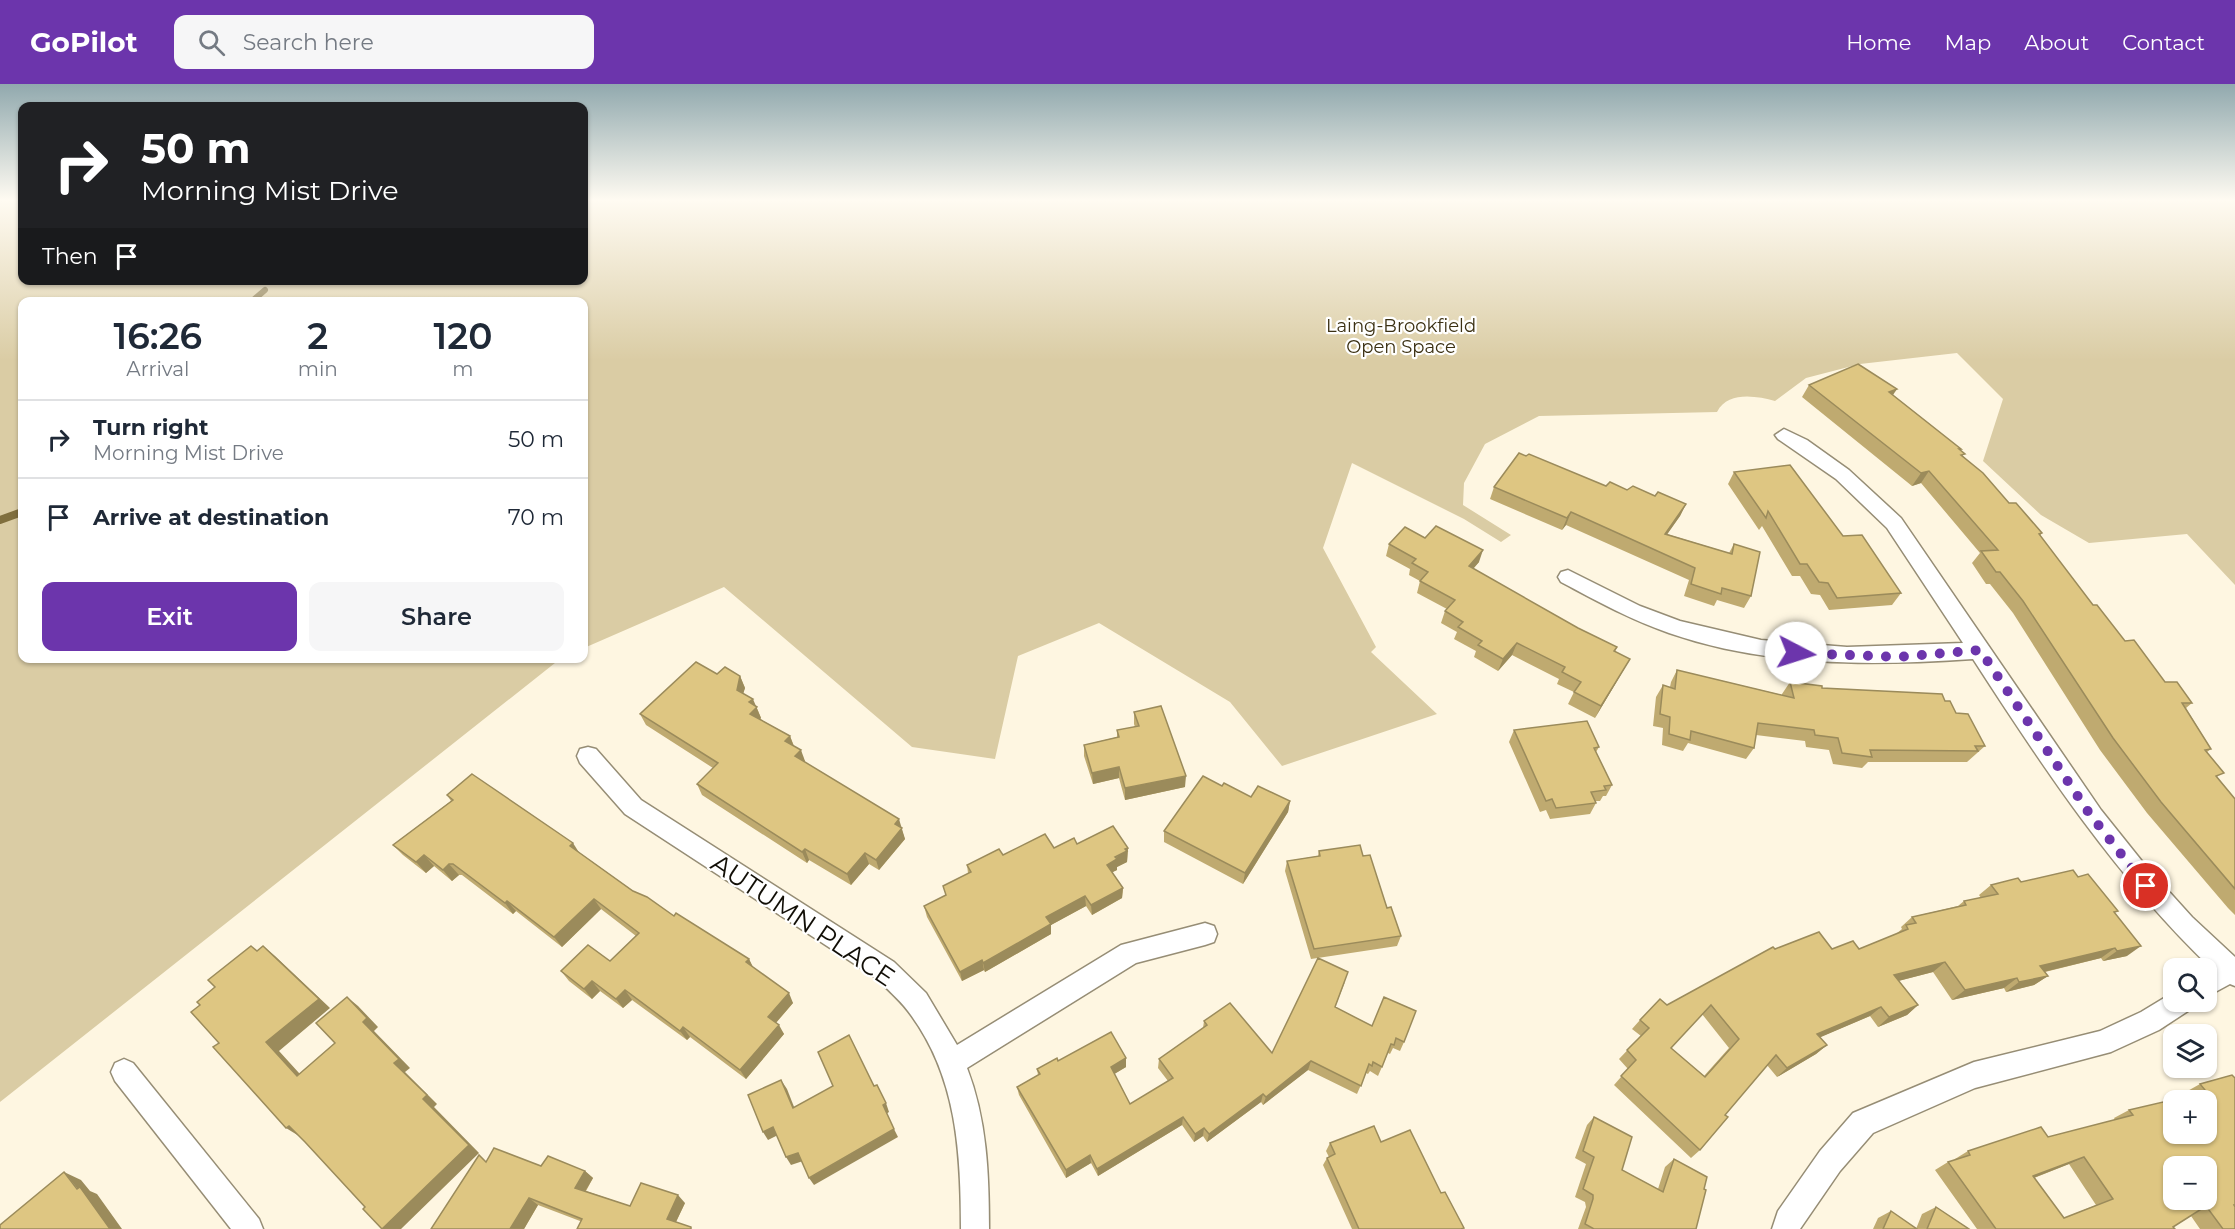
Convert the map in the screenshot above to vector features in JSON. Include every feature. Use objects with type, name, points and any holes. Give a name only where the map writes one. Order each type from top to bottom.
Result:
[{"type":"street","points":[[1784,435],[1823,457],[1860,486],[1894,523],[2089,813],[2133,872],[2173,915],[2233,972],[2217,980]]},
{"type":"street","points":[[1568,577],[1634,611],[1664,622],[1734,644],[1778,652],[1899,657],[1980,650]]},
{"type":"street","name":"AUTUMN PLACE","points":[[588,756],[633,807],[885,970],[920,1005],[953,1062],[968,1105],[975,1172],[975,1229]]},
{"type":"street","points":[[953,1062],[1130,953],[1204,934]]},
{"type":"street","points":[[1786,1229],[1788,1221],[1830,1161],[1863,1123],[1974,1075],[2102,1043],[2150,1021],[2164,1012]]},
{"type":"street","points":[[124,1072],[249,1229]]},
{"type":"green space","name":"Laing-Brookfield Open Space","points":[[0,254],[18,254],[18,285],[588,285],[588,254],[2235,254],[2235,585],[2187,534],[2089,543],[2041,515],[1983,461],[2003,399],[1957,353],[1860,364],[1806,378],[1775,401],[1751,397],[1735,398],[1722,405],[1717,412],[1539,416],[1485,444],[1464,483],[1463,505],[1511,535],[1501,542],[1464,519],[1352,463],[1323,548],[1376,647],[1371,652],[1437,714],[1282,766],[1230,702],[1099,623],[1018,656],[995,759],[912,747],[724,587],[588,646],[588,297],[18,297],[18,663],[555,663],[0,1102]]},
{"type":"building","points":[[1858,364],[1897,389],[1889,392],[1961,449],[1959,449],[1965,454],[1961,455],[1983,473],[2009,503],[2016,503],[2042,533],[2039,534],[2093,605],[2097,605],[2125,641],[2134,640],[2165,682],[2177,682],[2192,703],[2182,703],[2211,749],[2205,750],[2224,773],[2216,776],[2235,799],[2235,889],[2161,802],[2113,738],[2023,601],[2000,572],[1996,572],[1981,551],[1998,550],[1929,471],[1921,473],[1809,385]]},
{"type":"building","points":[[1519,453],[1526,456],[1529,454],[1606,486],[1610,482],[1627,490],[1633,486],[1655,496],[1658,492],[1686,504],[1665,534],[1732,554],[1734,544],[1760,552],[1751,596],[1722,588],[1721,594],[1691,584],[1695,568],[1571,512],[1567,518],[1494,487]]},
{"type":"building","points":[[1790,465],[1843,536],[1862,535],[1901,593],[1837,598],[1828,583],[1819,582],[1807,564],[1800,564],[1768,511],[1766,518],[1734,472]]},
{"type":"building","points":[[1436,526],[1483,550],[1469,566],[1578,628],[1617,647],[1614,651],[1630,659],[1601,706],[1574,692],[1581,682],[1562,672],[1565,667],[1517,643],[1503,659],[1478,645],[1482,641],[1458,627],[1463,622],[1445,611],[1455,600],[1420,581],[1428,572],[1412,563],[1416,559],[1389,544],[1405,527],[1425,538]]},
{"type":"building","points":[[696,662],[717,674],[725,667],[740,676],[737,690],[753,699],[749,702],[757,707],[750,714],[790,736],[785,741],[801,750],[795,756],[899,819],[895,824],[902,828],[876,860],[865,853],[847,874],[805,849],[802,852],[697,784],[718,763],[640,714]]},
{"type":"building","points":[[1677,670],[1794,698],[1790,682],[1822,686],[1822,688],[1942,694],[1945,701],[1950,701],[1956,713],[1968,714],[1985,746],[1975,746],[1978,751],[1870,750],[1872,757],[1842,753],[1838,738],[1815,735],[1814,730],[1758,723],[1754,748],[1691,731],[1690,740],[1669,734],[1670,717],[1660,714],[1663,685],[1675,689]]},
{"type":"building","points":[[1161,706],[1186,776],[1125,788],[1119,767],[1092,773],[1084,745],[1119,737],[1117,730],[1139,726],[1134,712]]},
{"type":"building","points":[[1587,721],[1599,747],[1594,748],[1612,785],[1604,786],[1606,790],[1591,792],[1596,803],[1556,808],[1552,799],[1546,801],[1514,730]]},
{"type":"building","points":[[472,774],[573,843],[570,846],[633,891],[647,897],[674,916],[676,913],[749,959],[746,962],[789,993],[768,1017],[779,1025],[740,1070],[683,1027],[680,1031],[625,990],[616,999],[592,981],[584,989],[561,971],[588,945],[610,961],[639,933],[594,899],[554,937],[453,864],[449,864],[443,870],[424,855],[416,862],[393,845],[453,800],[447,795]]},
{"type":"building","points":[[1203,776],[1222,786],[1224,783],[1251,797],[1258,786],[1290,801],[1245,873],[1164,831]]},
{"type":"building","points":[[1113,826],[1128,848],[1107,865],[1123,888],[1091,905],[1085,896],[1046,917],[1051,924],[983,963],[982,960],[960,972],[924,906],[946,895],[943,886],[971,872],[967,865],[999,849],[1003,855],[1045,834],[1054,848],[1074,838],[1077,844]]},
{"type":"building","points":[[1360,845],[1363,856],[1370,855],[1387,908],[1391,907],[1401,936],[1314,949],[1287,861],[1320,856],[1319,851]]},
{"type":"building","points":[[2073,870],[2078,877],[2088,874],[2118,911],[2114,912],[2141,946],[2117,951],[2115,948],[2040,966],[2048,976],[2019,982],[2017,978],[1965,990],[1945,962],[1894,975],[1918,1005],[1889,1017],[1881,1007],[1817,1034],[1827,1045],[1787,1068],[1776,1055],[1725,1115],[1728,1117],[1700,1150],[1621,1076],[1636,1060],[1627,1050],[1649,1028],[1640,1020],[1660,999],[1667,1005],[1773,947],[1775,949],[1819,932],[1832,949],[1853,941],[1859,949],[1908,929],[1906,925],[1916,923],[1912,917],[1966,905],[1964,901],[1998,894],[1991,885],[2018,878],[2021,882]],"holes":[[[1711,1005],[1739,1039],[1705,1077],[1671,1048]]]},
{"type":"building","points":[[251,946],[257,951],[263,946],[319,999],[266,1042],[297,1076],[335,1043],[316,1023],[347,997],[367,1018],[363,1022],[399,1059],[394,1063],[427,1095],[423,1099],[469,1145],[382,1229],[363,1209],[365,1207],[305,1142],[289,1126],[286,1128],[213,1047],[219,1043],[191,1012],[200,1005],[197,1002],[215,987],[208,980]]},
{"type":"building","points":[[1318,958],[1348,972],[1335,1007],[1372,1026],[1384,997],[1416,1011],[1404,1042],[1396,1038],[1394,1045],[1391,1044],[1382,1067],[1373,1062],[1372,1066],[1369,1064],[1361,1086],[1311,1061],[1266,1097],[1263,1094],[1209,1134],[1204,1128],[1195,1134],[1183,1117],[1097,1169],[1090,1155],[1066,1170],[1017,1087],[1040,1074],[1037,1069],[1057,1058],[1058,1061],[1111,1032],[1126,1058],[1111,1067],[1130,1104],[1173,1078],[1159,1059],[1207,1025],[1204,1021],[1230,1003],[1272,1053]]},
{"type":"building","points":[[849,1035],[874,1086],[877,1085],[886,1103],[883,1105],[894,1129],[809,1178],[798,1153],[786,1157],[773,1127],[763,1132],[748,1095],[781,1080],[793,1108],[833,1086],[818,1052]]},
{"type":"building","points":[[2232,1075],[2235,1078],[2235,1229],[2223,1229],[2209,1210],[2217,1210],[2217,1156],[2163,1156],[2163,1210],[2200,1210],[2173,1227],[2175,1229],[1996,1229],[1948,1162],[1970,1155],[1968,1151],[2041,1127],[2048,1137],[2133,1115],[2129,1110],[2163,1102],[2163,1144],[2217,1144],[2217,1090],[2205,1090],[2200,1084]],"holes":[[[2084,1157],[2113,1199],[2064,1218],[2033,1176]]]},
{"type":"building","points":[[1594,1117],[1632,1137],[1622,1170],[1663,1192],[1674,1159],[1707,1177],[1696,1229],[1594,1229],[1585,1224],[1593,1195],[1583,1189],[1594,1157],[1583,1151]]},
{"type":"building","points":[[1374,1126],[1381,1142],[1410,1130],[1441,1193],[1445,1192],[1464,1228],[1359,1229],[1327,1158],[1335,1154],[1330,1143]]},
{"type":"building","points":[[494,1148],[541,1166],[548,1156],[585,1171],[575,1188],[630,1206],[641,1183],[678,1195],[667,1219],[691,1227],[691,1229],[577,1229],[582,1219],[529,1198],[510,1229],[431,1229],[479,1155],[486,1162]]},
{"type":"building","points":[[64,1172],[77,1189],[80,1187],[110,1229],[0,1229],[0,1225]]},
{"type":"building","points":[[1936,1207],[1969,1229],[1927,1229]]},
{"type":"building","points":[[1891,1211],[1917,1229],[1883,1229]]},
{"type":"waterway","points":[[257,297],[265,290]]},
{"type":"waterway","points":[[0,520],[18,513]]},
{"type":"route","points":[[1796,653],[1899,657],[1980,650],[2089,813],[2146,886]]}]
